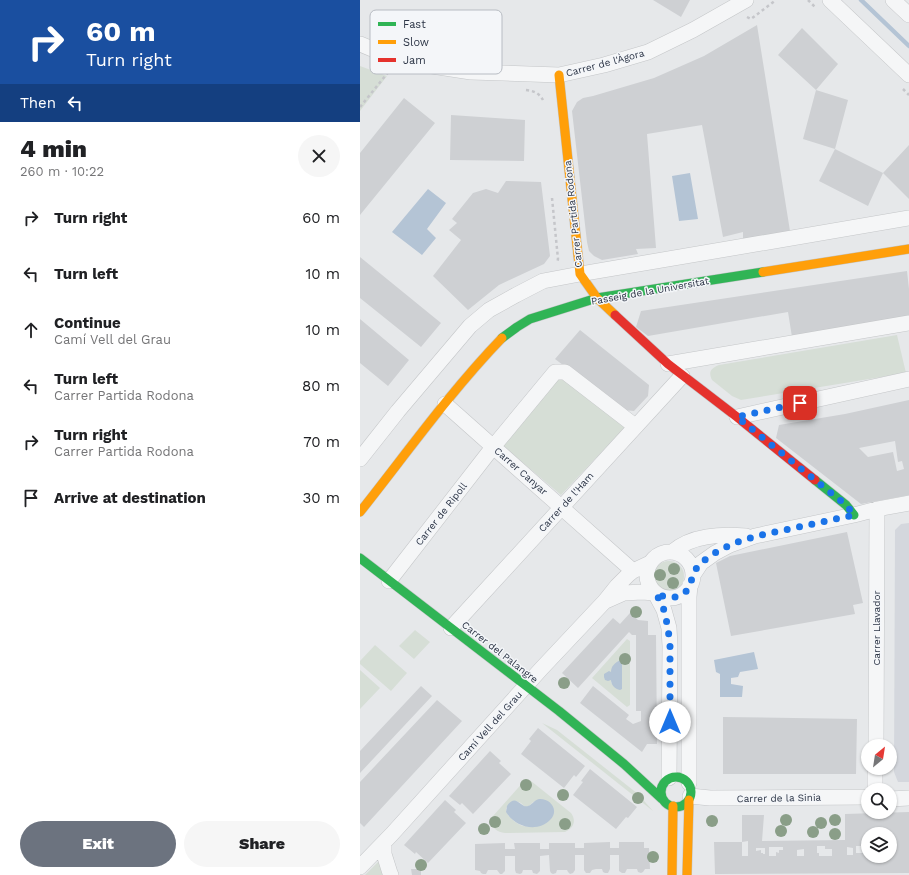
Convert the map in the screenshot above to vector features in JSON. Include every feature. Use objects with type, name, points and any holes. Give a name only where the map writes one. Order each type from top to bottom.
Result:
[{"type":"street","name":"Carrer de l'Àgora","points":[[502,73],[559,75],[604,65],[648,52],[693,30],[746,0]]},
{"type":"street","points":[[830,0],[909,75]]},
{"type":"street","points":[[893,0],[909,15]]},
{"type":"street","name":"Carrer de l'Àgora","points":[[360,44],[370,48]]},
{"type":"street","name":"Carrer Partida Rodona","points":[[559,75],[580,274],[597,298],[668,364],[737,417],[846,505],[854,515]]},
{"type":"street","points":[[360,459],[398,411],[470,326],[489,310],[543,281],[908,218]]},
{"type":"street","name":"Passeig de la Universitat","points":[[360,512],[483,358],[503,337],[517,326],[530,319],[597,298],[909,249]]},
{"type":"street","points":[[668,364],[909,323]]},
{"type":"street","name":"Carrer de Ripoll","points":[[389,581],[493,447],[555,372],[565,372],[635,426]]},
{"type":"street","name":"Carrer de l'Ham","points":[[451,628],[682,376]]},
{"type":"street","points":[[737,417],[909,379]]},
{"type":"street","name":"Carrer Canyar","points":[[445,404],[562,506],[633,571]]},
{"type":"street","points":[[687,875],[689,793],[689,598],[691,580],[692,568],[684,557],[678,553],[672,552],[659,554],[650,563],[646,576],[651,588],[661,596],[668,598],[674,597],[681,595],[686,591],[691,580],[701,563],[730,545],[755,536],[909,503]]},
{"type":"street","name":"Carrer Llavador","points":[[876,739],[877,509]]},
{"type":"street","points":[[672,552],[678,546],[703,538],[727,535],[755,536]]},
{"type":"street","name":"Carrer del Palangre","points":[[360,558],[526,686],[624,765],[662,799]]},
{"type":"street","name":"Camí Vell del Grau","points":[[360,867],[606,601],[617,586],[633,571],[650,563]]},
{"type":"street","name":"Camí Vell del Grau","points":[[606,601],[624,593],[656,593]]},
{"type":"street","points":[[656,593],[664,610],[670,646],[665,777],[665,780],[661,790],[662,799],[668,805],[682,806],[689,793],[686,780],[674,776],[665,777]]},
{"type":"street","name":"Carrer del Palangre","points":[[624,765],[646,773]]},
{"type":"street","name":"Carrer de la Sinia","points":[[689,793],[710,798],[861,797]]},
{"type":"street","points":[[897,799],[909,798]]},
{"type":"street","points":[[672,806],[672,875]]},
{"type":"street","points":[[388,838],[384,854],[391,875]]},
{"type":"path","points":[[747,17],[751,19],[776,0]]},
{"type":"path","points":[[360,107],[387,74]]},
{"type":"path","points":[[521,90],[533,91],[540,95],[546,104]]},
{"type":"path","points":[[552,198],[558,259],[556,268]]},
{"type":"shaded area","points":[[360,66],[370,70],[370,74],[382,74],[387,76],[360,111]]},
{"type":"shaded area","points":[[897,335],[906,373],[741,400],[732,396],[712,380],[710,375],[714,367],[719,365]]},
{"type":"shaded area","points":[[565,376],[627,425],[561,495],[502,445],[556,379]]},
{"type":"shaded area","points":[[909,523],[909,782],[898,782],[895,775],[897,775],[897,739],[894,739],[895,530],[901,524]]},
{"type":"shaded area","points":[[669,561],[680,565],[684,576],[680,587],[669,591],[658,587],[654,576],[658,565]]},
{"type":"shaded area","points":[[415,630],[430,642],[414,659],[399,646]]},
{"type":"shaded area","points":[[627,639],[630,641],[630,705],[627,707],[592,678]],"holes":[[[622,663],[622,689],[611,683],[611,672]]]},
{"type":"shaded area","points":[[375,645],[407,673],[391,691],[360,664],[360,661]]},
{"type":"shaded area","points":[[360,670],[380,688],[360,709]]},
{"type":"shaded area","points":[[542,723],[557,730],[638,794],[653,811]]},
{"type":"shaded area","points":[[525,780],[528,780],[571,813],[574,822],[572,827],[565,832],[505,833],[494,828],[492,825],[493,816]],"holes":[[[516,801],[527,807],[535,801],[546,823],[532,827],[519,825],[508,816],[506,808]]]},
{"type":"shaded area","points":[[378,862],[385,875],[365,875]]},
{"type":"water","points":[[690,173],[698,219],[679,221],[672,176]]},
{"type":"water","points":[[428,189],[446,203],[427,229],[436,238],[422,255],[392,232]]},
{"type":"water","points":[[754,652],[758,669],[740,672],[738,677],[731,678],[731,684],[743,686],[742,697],[720,697],[720,674],[716,672],[714,660]]},
{"type":"water","points":[[620,660],[622,661],[622,689],[620,690],[616,689],[611,680],[605,680],[604,674],[609,671],[611,672],[616,662]]},
{"type":"water","points":[[539,799],[547,800],[554,809],[553,816],[545,824],[533,827],[520,825],[506,812],[507,806],[510,802],[516,801],[525,806]]},
{"type":"building","points":[[653,0],[690,0],[681,17]]},
{"type":"building","points":[[757,25],[790,231],[743,239],[743,232],[723,237],[702,125],[647,134],[656,248],[636,249],[638,254],[602,260],[594,256],[589,251],[587,242],[572,111],[577,102],[583,98],[654,78],[704,56]]},
{"type":"building","points":[[802,28],[838,64],[816,90],[778,55]]},
{"type":"building","points":[[816,90],[848,100],[835,149],[803,139]]},
{"type":"building","points":[[404,98],[435,123],[360,215],[360,153]]},
{"type":"building","points":[[451,115],[525,120],[524,161],[450,160]]},
{"type":"building","points":[[909,145],[909,199],[883,173]]},
{"type":"building","points":[[835,149],[883,173],[868,206],[819,181]]},
{"type":"building","points":[[506,181],[541,182],[550,256],[544,264],[499,285],[468,310],[433,276],[461,240],[449,230],[457,223],[452,219],[473,193],[486,189],[498,193]]},
{"type":"building","points":[[360,257],[441,323],[421,347],[360,298]]},
{"type":"building","points":[[907,271],[909,289],[909,317],[792,337],[788,312],[648,336],[636,327],[641,311]]},
{"type":"building","points":[[360,319],[409,360],[388,386],[360,363]]},
{"type":"building","points":[[580,330],[649,385],[648,396],[634,411],[623,410],[555,359]]},
{"type":"building","points":[[909,400],[909,495],[861,504],[776,438],[779,425],[845,414]],"holes":[[[895,441],[898,462],[902,461],[904,469],[897,471],[893,452],[868,457],[859,448]]]},
{"type":"building","points":[[847,532],[863,603],[853,605],[855,614],[731,636],[716,563],[730,556]]},
{"type":"building","points":[[630,613],[638,620],[648,621],[648,635],[656,635],[657,744],[647,744],[642,752],[580,703],[593,686],[629,715],[626,719],[633,724],[641,721],[641,711],[636,711],[636,635],[632,635],[629,632],[578,688],[562,673],[613,618],[620,624]]},
{"type":"building","points":[[421,686],[432,696],[360,773],[360,751]]},
{"type":"building","points":[[437,700],[462,721],[364,827],[360,823],[360,782]]},
{"type":"building","points":[[723,717],[857,719],[856,774],[723,774]]},
{"type":"building","points":[[538,728],[585,766],[576,777],[574,775],[564,788],[521,754],[531,741],[529,739]]},
{"type":"building","points":[[490,751],[501,761],[499,763],[511,774],[473,814],[462,803],[460,805],[449,796]]},
{"type":"building","points":[[590,769],[637,807],[616,829],[573,795],[583,782],[581,781]]},
{"type":"building","points":[[445,800],[456,810],[454,812],[466,823],[428,863],[416,852],[415,854],[404,845]]},
{"type":"building","points":[[897,812],[909,812],[909,873],[715,874],[714,842],[742,842],[742,815],[764,815],[762,841],[845,840],[845,814],[861,814],[861,819],[897,819]],"holes":[[[748,841],[748,856],[742,856],[742,842]],[[817,846],[825,846],[825,849],[832,849],[832,856],[819,856],[819,853],[817,853]],[[769,847],[783,847],[783,850],[779,850],[779,853],[776,852],[776,856],[769,856]],[[847,847],[853,848],[853,855],[847,855]],[[756,848],[765,848],[765,854],[761,853],[761,850],[756,851]],[[804,849],[804,856],[797,856],[797,850]]]},
{"type":"building","points":[[610,842],[610,848],[619,848],[619,842],[644,842],[644,848],[649,848],[650,869],[645,869],[641,873],[638,872],[637,869],[627,869],[625,873],[622,873],[619,871],[619,855],[610,855],[610,869],[608,873],[603,872],[602,869],[596,869],[592,870],[590,873],[586,873],[584,870],[584,855],[575,855],[575,870],[573,873],[570,874],[567,870],[557,870],[556,873],[553,874],[550,871],[549,855],[540,856],[540,871],[537,874],[533,873],[532,870],[523,870],[520,874],[516,873],[515,856],[505,856],[505,871],[502,874],[500,874],[497,870],[488,870],[486,874],[483,874],[480,871],[475,870],[475,844],[505,843],[505,849],[515,849],[514,843],[540,843],[540,849],[549,849],[549,843],[575,843],[575,848],[584,848],[584,843]]},
{"type":"building","points":[[411,869],[421,869],[421,875],[412,875]]},
{"type":"waterway","points":[[861,0],[909,46]]},
{"type":"traffic: fast","points":[[502,338],[530,319],[597,298],[763,272]]},
{"type":"traffic: fast","points":[[815,480],[846,505],[854,515]]},
{"type":"traffic: fast","points":[[360,558],[559,711],[624,764],[662,799]]},
{"type":"traffic: fast","points":[[676,777],[687,781],[691,792],[687,803],[676,807],[665,803],[661,792],[665,781],[676,777]]},
{"type":"traffic: slow","points":[[559,75],[580,274],[597,298],[615,315]]},
{"type":"traffic: slow","points":[[763,272],[909,249]]},
{"type":"traffic: slow","points":[[360,512],[446,401],[502,338]]},
{"type":"traffic: slow","points":[[687,875],[689,800]]},
{"type":"traffic: slow","points":[[672,875],[673,806]]},
{"type":"traffic: jam","points":[[615,315],[668,364],[815,480]]},
{"type":"route","points":[[670,722],[670,646],[664,610],[656,593],[668,598],[681,595],[690,585],[692,575],[701,563],[730,545],[755,536],[854,515],[846,505],[737,417],[800,403]]}]
